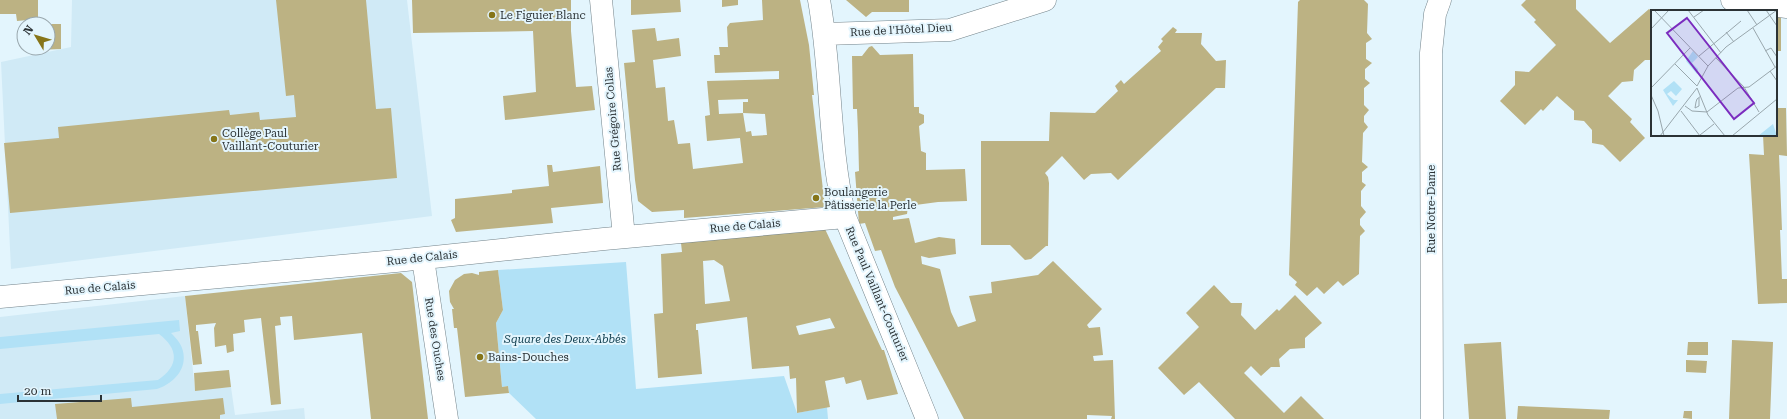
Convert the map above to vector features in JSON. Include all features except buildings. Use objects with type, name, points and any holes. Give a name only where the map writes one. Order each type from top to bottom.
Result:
[{"type":"street","name":"Rue Grégoire Collas","points":[[601,0],[624,237]]},
{"type":"street","name":"Rue Paul Vaillant-Couturier","points":[[819,0],[825,34],[838,188],[844,217],[918,393],[927,419]]},
{"type":"street","name":"Rue de l'Hôtel Dieu","points":[[825,34],[950,30],[1045,0]]},
{"type":"street","name":"Rue Notre-Dame","points":[[1432,419],[1431,53],[1435,14],[1440,0]]},
{"type":"street","points":[[1732,0],[1787,7]]},
{"type":"street","name":"Rue de Calais","points":[[0,297],[423,259],[624,237],[844,217]]},
{"type":"street","name":"Rue des Ouches","points":[[423,259],[447,419]]},
{"type":"shaded area","name":"Collège Paul Vaillant-Couturier","points":[[72,0],[407,0],[432,216],[11,269],[1,62],[29,56],[56,56],[56,50],[71,47]]},
{"type":"shaded area","points":[[185,296],[195,390],[231,387],[235,415],[304,408],[305,419],[0,419],[0,317]]},
{"type":"green space","name":"Square des Deux-Abbés","points":[[626,262],[636,389],[784,376],[797,413],[827,407],[828,419],[536,419],[509,393],[508,386],[502,387],[496,323],[503,310],[498,270]]},
{"type":"green space","points":[[179,320],[180,331],[171,333],[181,346],[184,355],[182,368],[174,379],[157,389],[0,404],[0,394],[158,380],[170,369],[174,357],[170,346],[159,334],[0,349],[0,337]]},
{"type":"place","name":"Le Figuier Blanc","points":[[492,15]]},
{"type":"place","name":"Collège Paul Vaillant-Couturier","points":[[214,139]]},
{"type":"place","name":"Boulangerie Pâtisserie la Perle","points":[[816,198]]},
{"type":"place","name":"Bains-Douches","points":[[480,357]]}]
